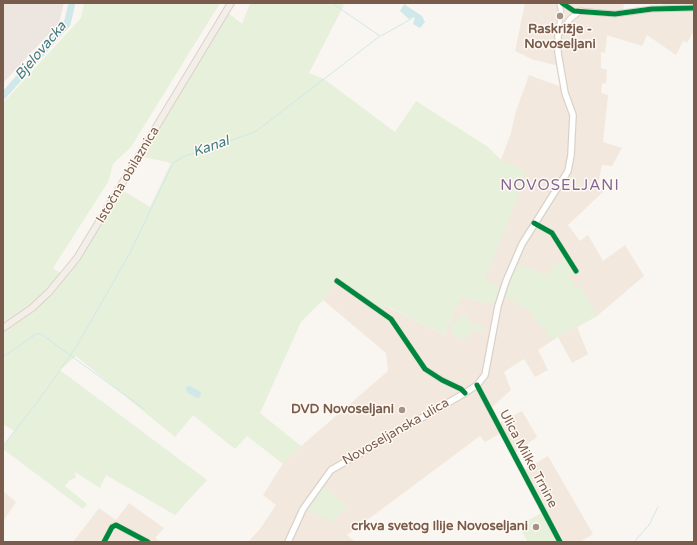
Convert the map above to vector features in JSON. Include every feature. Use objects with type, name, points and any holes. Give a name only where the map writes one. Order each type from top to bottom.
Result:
[{"type":"main road","name":"Istočna obilaznica","points":[[3,328],[32,308],[49,292],[77,258],[231,3]]},
{"type":"main road","points":[[477,385],[484,375],[498,306],[506,281],[522,244],[568,171],[572,154],[572,115],[565,93],[558,53],[558,35]]},
{"type":"main road","name":"Novoseljanska ulica","points":[[288,542],[303,509],[331,470],[477,385]]},
{"type":"street","points":[[560,3],[574,11],[615,14],[652,9],[694,8]]},
{"type":"street","points":[[558,35],[561,11],[560,3]]},
{"type":"street","points":[[558,35],[570,19],[580,11]]},
{"type":"street","points":[[534,223],[552,233],[576,271]]},
{"type":"street","points":[[337,281],[391,319],[426,369],[442,380],[461,389],[465,393]]},
{"type":"street","name":"Ulica Milke Trnine","points":[[477,385],[560,542]]},
{"type":"street","points":[[104,542],[114,525],[119,526],[148,542]]},
{"type":"shaded area","points":[[3,3],[64,3],[59,23],[3,83]]},
{"type":"shaded area","points":[[525,3],[624,3],[623,13],[660,9],[663,3],[694,3],[694,31],[687,43],[683,41],[676,55],[647,35],[642,46],[607,35],[605,53],[601,52],[601,68],[607,70],[606,84],[602,83],[601,93],[608,95],[603,142],[622,148],[612,166],[602,165],[598,184],[604,191],[568,225],[580,241],[588,235],[603,261],[625,245],[644,276],[597,316],[577,327],[588,354],[572,363],[558,337],[538,350],[548,370],[535,377],[524,359],[504,372],[511,390],[489,410],[497,424],[522,411],[537,437],[513,454],[523,471],[548,456],[593,534],[580,542],[528,542],[519,525],[544,512],[501,433],[485,442],[480,436],[347,535],[355,542],[248,542],[260,529],[276,505],[263,495],[286,459],[388,371],[386,353],[323,300],[335,282],[337,281],[381,311],[384,305],[444,335],[461,296],[486,304],[487,301],[496,303],[484,280],[501,160],[511,133],[515,114],[529,75],[564,88],[560,66],[534,60],[515,51]]},
{"type":"shaded area","points":[[3,491],[16,502],[4,520],[3,519]]},
{"type":"shaded area","points":[[129,503],[164,528],[155,538],[161,542],[73,542],[99,508],[116,520]]},
{"type":"green space","points":[[84,3],[220,3],[131,147],[113,164],[108,182],[53,268],[63,275],[120,189],[150,207],[171,163],[139,156],[226,11],[242,24],[250,3],[340,3],[344,5],[309,73],[324,79],[395,132],[416,101],[488,147],[501,160],[527,171],[498,248],[484,279],[502,287],[496,304],[487,301],[486,304],[461,296],[444,335],[385,305],[381,311],[337,281],[323,300],[301,322],[260,413],[301,446],[283,464],[247,436],[235,449],[193,415],[175,437],[76,356],[60,370],[207,480],[175,515],[106,475],[100,488],[75,472],[76,478],[70,480],[65,486],[87,504],[83,509],[3,449],[3,446],[14,431],[3,424],[3,103],[81,18]]},
{"type":"green space","points":[[566,255],[576,271],[569,275],[576,288],[580,285],[597,316],[553,340],[528,311],[514,301],[501,295],[514,262],[545,275]]},
{"type":"green space","points":[[460,315],[466,315],[473,326],[478,324],[487,330],[472,332],[464,339],[453,335],[450,324],[454,324]]},
{"type":"green space","points":[[322,486],[348,506],[332,522],[309,510]]},
{"type":"green space","points":[[544,512],[560,542],[528,542],[519,526]]},
{"type":"water","points":[[404,4],[422,16],[425,22],[420,28],[413,24],[415,17],[409,19],[400,11]]},
{"type":"water","points":[[187,386],[201,392],[200,397],[197,398],[188,393],[186,389]]},
{"type":"waterway","name":"Bjelovacka","points":[[3,96],[67,24],[72,3]]},
{"type":"waterway","name":"Kanal","points":[[3,446],[39,400],[76,347],[130,253],[173,163],[185,156],[255,132],[380,36],[335,5],[335,3]]},
{"type":"waterway","points":[[381,36],[411,19]]},
{"type":"waterway","name":"Kanal","points":[[3,357],[36,334],[41,334],[144,409]]},
{"type":"waterway","points":[[634,542],[649,525],[658,507]]},
{"type":"cycle path","points":[[562,3],[574,11],[615,14],[652,9],[694,8]]},
{"type":"cycle path","points":[[534,223],[552,233],[576,271]]},
{"type":"cycle path","points":[[337,281],[391,319],[425,369],[442,380],[461,389],[465,393]]},
{"type":"cycle path","points":[[477,385],[560,542]]},
{"type":"cycle path","points":[[104,542],[112,527],[116,525],[148,542]]},
{"type":"place","name":"Raskrižje - Novoseljani","points":[[560,16]]},
{"type":"place","name":"DVD Novoseljani","points":[[402,410]]},
{"type":"place","name":"crkva svetog Ilije Novoseljani","points":[[536,527]]},
{"type":"district","name":"NOVOSELJANI","points":[[560,186]]}]
